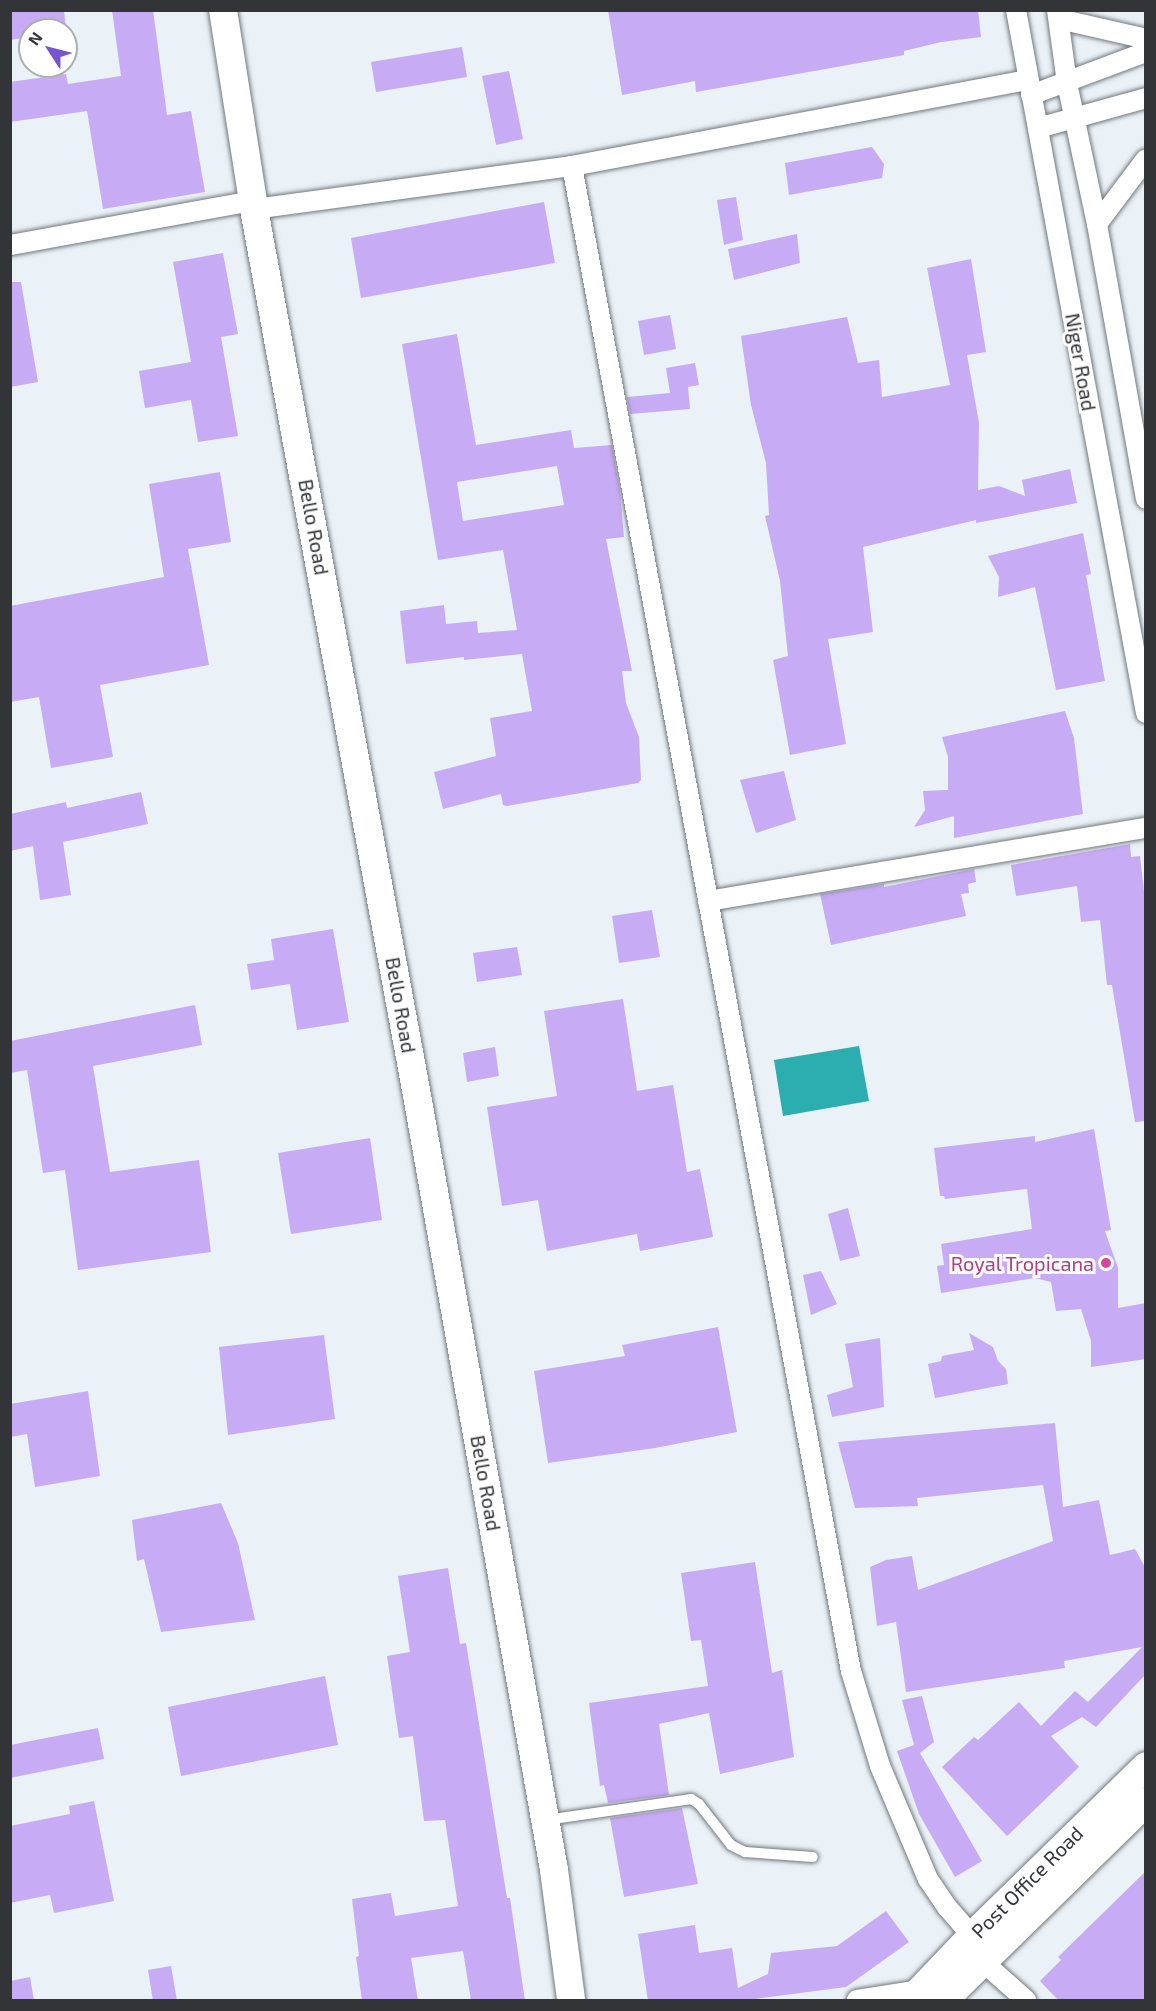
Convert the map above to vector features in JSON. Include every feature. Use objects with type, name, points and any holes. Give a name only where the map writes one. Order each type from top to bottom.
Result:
[{"type":"street","name":"Bello Road","points":[[223,10],[253,205],[416,1089],[545,1820],[572,2001]]},
{"type":"street","name":"Niger Road","points":[[1016,10],[1146,713]]},
{"type":"street","points":[[1058,15],[1146,39]]},
{"type":"street","name":"Niger Road","points":[[1058,15],[1067,83],[1097,224],[1146,499]]},
{"type":"street","points":[[10,245],[253,205],[572,166],[1067,83],[1146,52]]},
{"type":"street","points":[[1038,128],[1146,98]]},
{"type":"street","points":[[1097,224],[1146,159]]},
{"type":"street","points":[[572,166],[851,1671],[880,1766],[928,1879],[977,1949],[1026,2001]]},
{"type":"street","points":[[708,901],[1146,828]]},
{"type":"street","name":"Post Office Road","points":[[977,1949],[1146,1766]]},
{"type":"street","name":"Post Office Road","points":[[925,1997],[1146,1802]]},
{"type":"street","points":[[857,2001],[925,1997]]},
{"type":"lane","points":[[545,1820],[691,1799],[699,1804],[731,1845],[745,1852],[813,1857]]},
{"type":"water","points":[[859,1046],[869,1101],[783,1116],[774,1060]]},
{"type":"building","points":[[10,10],[64,10],[65,18],[18,18],[18,39],[10,40]]},
{"type":"building","points":[[112,10],[153,10],[167,115],[191,111],[205,192],[103,209],[87,111],[10,122],[10,82],[38,78],[67,78],[68,84],[121,76]]},
{"type":"building","points":[[608,10],[978,10],[981,37],[941,42],[904,51],[904,55],[696,92],[695,81],[622,95]]},
{"type":"building","points":[[462,47],[467,77],[376,92],[371,62]]},
{"type":"building","points":[[509,71],[523,139],[496,145],[482,76]]},
{"type":"building","points":[[872,147],[884,164],[882,178],[789,195],[785,163]]},
{"type":"building","points":[[736,197],[743,240],[724,245],[717,200]]},
{"type":"building","points":[[544,202],[555,263],[361,298],[351,238]]},
{"type":"building","points":[[797,234],[800,263],[734,280],[728,249]]},
{"type":"building","points":[[223,253],[238,334],[221,337],[238,436],[198,442],[191,400],[145,408],[139,371],[191,362],[173,262]]},
{"type":"building","points":[[971,259],[986,352],[967,355],[979,423],[978,490],[999,486],[1025,496],[1022,480],[1070,469],[1077,503],[976,523],[976,520],[863,547],[873,632],[828,639],[846,744],[790,755],[773,660],[788,656],[780,581],[765,516],[769,515],[766,463],[751,405],[741,336],[847,317],[858,363],[879,360],[882,397],[950,385],[927,268]]},
{"type":"building","points":[[10,282],[21,282],[38,382],[10,387]]},
{"type":"building","points":[[670,315],[676,349],[644,355],[638,321]]},
{"type":"building","points":[[457,334],[476,445],[571,430],[574,448],[612,445],[620,492],[624,537],[606,539],[632,671],[622,671],[626,703],[639,737],[641,780],[638,783],[507,806],[503,805],[501,794],[443,809],[434,772],[496,756],[490,718],[532,711],[522,654],[464,660],[464,657],[406,664],[400,611],[444,605],[446,624],[477,621],[478,633],[517,630],[503,550],[438,560],[402,344]],"holes":[[[557,466],[564,505],[463,521],[457,482]]]},
{"type":"building","points":[[695,363],[699,385],[688,387],[690,409],[630,414],[627,397],[670,393],[666,368]]},
{"type":"building","points":[[220,472],[231,542],[188,549],[209,665],[100,685],[113,757],[51,768],[39,697],[10,702],[10,606],[164,577],[149,484]]},
{"type":"building","points":[[1083,533],[1091,574],[1086,575],[1105,681],[1056,690],[1035,587],[998,597],[999,577],[988,556]]},
{"type":"building","points":[[1065,711],[1074,738],[1083,814],[954,838],[954,816],[914,827],[925,810],[923,791],[948,790],[948,757],[942,737]]},
{"type":"building","points":[[784,771],[796,820],[756,833],[740,780]]},
{"type":"building","points":[[141,792],[148,824],[63,842],[71,895],[40,900],[33,846],[10,851],[10,814],[66,802],[67,808]]},
{"type":"building","points":[[1130,844],[1131,857],[1140,856],[1146,909],[1146,1121],[1135,1122],[1112,985],[1107,985],[1100,920],[1081,922],[1077,886],[1016,896],[1011,865]]},
{"type":"building","points":[[974,869],[976,882],[968,884],[969,893],[961,894],[966,916],[831,945],[820,894],[884,884],[884,887]]},
{"type":"building","points":[[652,910],[660,957],[619,963],[612,916]]},
{"type":"building","points":[[333,929],[349,1022],[297,1030],[290,984],[251,990],[247,964],[274,960],[271,939]]},
{"type":"building","points":[[517,947],[522,975],[477,982],[473,953]]},
{"type":"building","points":[[623,999],[637,1091],[673,1085],[687,1172],[700,1169],[713,1237],[640,1251],[637,1234],[547,1251],[538,1200],[502,1206],[487,1107],[557,1096],[544,1011]]},
{"type":"building","points":[[195,1005],[202,1045],[93,1066],[110,1172],[199,1160],[211,1252],[78,1270],[65,1170],[43,1173],[27,1070],[10,1073],[10,1041]]},
{"type":"building","points":[[495,1047],[499,1076],[467,1082],[463,1053]]},
{"type":"building","points":[[1094,1129],[1111,1230],[1105,1231],[1118,1268],[1118,1308],[1146,1303],[1146,1359],[1091,1367],[1091,1341],[1081,1309],[1056,1311],[1051,1282],[1035,1278],[941,1293],[937,1266],[944,1265],[941,1244],[1032,1229],[1027,1189],[945,1199],[944,1196],[940,1196],[934,1148],[1035,1136],[1035,1142]]},
{"type":"building","points":[[370,1138],[382,1220],[291,1234],[278,1153]]},
{"type":"building","points":[[848,1208],[860,1256],[840,1261],[828,1214]]},
{"type":"building","points":[[821,1271],[837,1304],[811,1315],[803,1275]]},
{"type":"building","points":[[718,1327],[737,1432],[655,1448],[548,1463],[534,1371],[625,1356],[622,1345]]},
{"type":"building","points":[[969,1333],[993,1347],[998,1361],[1006,1369],[1008,1384],[935,1398],[928,1364],[941,1361],[942,1356],[974,1350]]},
{"type":"building","points":[[324,1335],[335,1419],[228,1435],[219,1347]]},
{"type":"building","points":[[880,1338],[884,1407],[832,1417],[827,1395],[853,1387],[845,1344]]},
{"type":"building","points":[[88,1391],[100,1476],[35,1487],[27,1434],[10,1437],[10,1404]]},
{"type":"building","points":[[1055,1423],[1063,1507],[1099,1500],[1110,1555],[1135,1549],[1146,1569],[1146,1674],[1096,1727],[1082,1717],[1051,1736],[1079,1767],[1007,1836],[942,1767],[974,1737],[978,1740],[1019,1702],[1041,1726],[1075,1691],[1088,1702],[1142,1647],[1064,1661],[1065,1668],[906,1692],[896,1622],[877,1626],[870,1567],[886,1560],[912,1556],[918,1590],[1053,1541],[1043,1485],[917,1498],[918,1506],[855,1508],[838,1442]]},
{"type":"building","points":[[221,1503],[238,1543],[255,1620],[161,1632],[144,1559],[137,1561],[132,1520]]},
{"type":"building","points":[[755,1562],[772,1673],[782,1670],[794,1757],[720,1774],[709,1713],[659,1724],[669,1795],[608,1803],[604,1785],[600,1786],[589,1703],[708,1686],[701,1640],[691,1641],[681,1573]]},
{"type":"building","points":[[448,1568],[460,1644],[466,1643],[507,1898],[510,1898],[525,2001],[471,2001],[463,1951],[411,1958],[418,2001],[362,2001],[352,1899],[391,1893],[395,1916],[458,1906],[445,1820],[424,1821],[413,1736],[399,1738],[387,1656],[410,1652],[398,1576]]},
{"type":"building","points":[[325,1676],[338,1745],[181,1776],[168,1707]]},
{"type":"building","points":[[922,1696],[934,1742],[920,1753],[982,1861],[955,1877],[919,1814],[897,1751],[914,1745],[902,1700]]},
{"type":"building","points":[[98,1728],[104,1759],[10,1778],[10,1745]]},
{"type":"building","points":[[94,1801],[114,1901],[54,1913],[50,1895],[10,1903],[10,1826],[70,1814],[69,1806]]},
{"type":"building","points":[[682,1808],[698,1884],[624,1897],[610,1818]]},
{"type":"building","points":[[1146,1871],[1146,2001],[1059,2001],[1040,1981],[1061,1960],[1058,1957]]},
{"type":"building","points":[[886,1911],[909,1942],[846,1987],[740,2001],[648,2001],[638,1934],[695,1925],[699,1953],[732,1948],[738,1988],[768,1974],[771,1953],[837,1946]]},
{"type":"building","points":[[171,1966],[177,2001],[153,2001],[148,1970]]},
{"type":"building","points":[[30,1977],[34,2001],[10,2001],[10,1981]]},
{"type":"place","name":"Royal Tropicana","points":[[1106,1263]]}]
